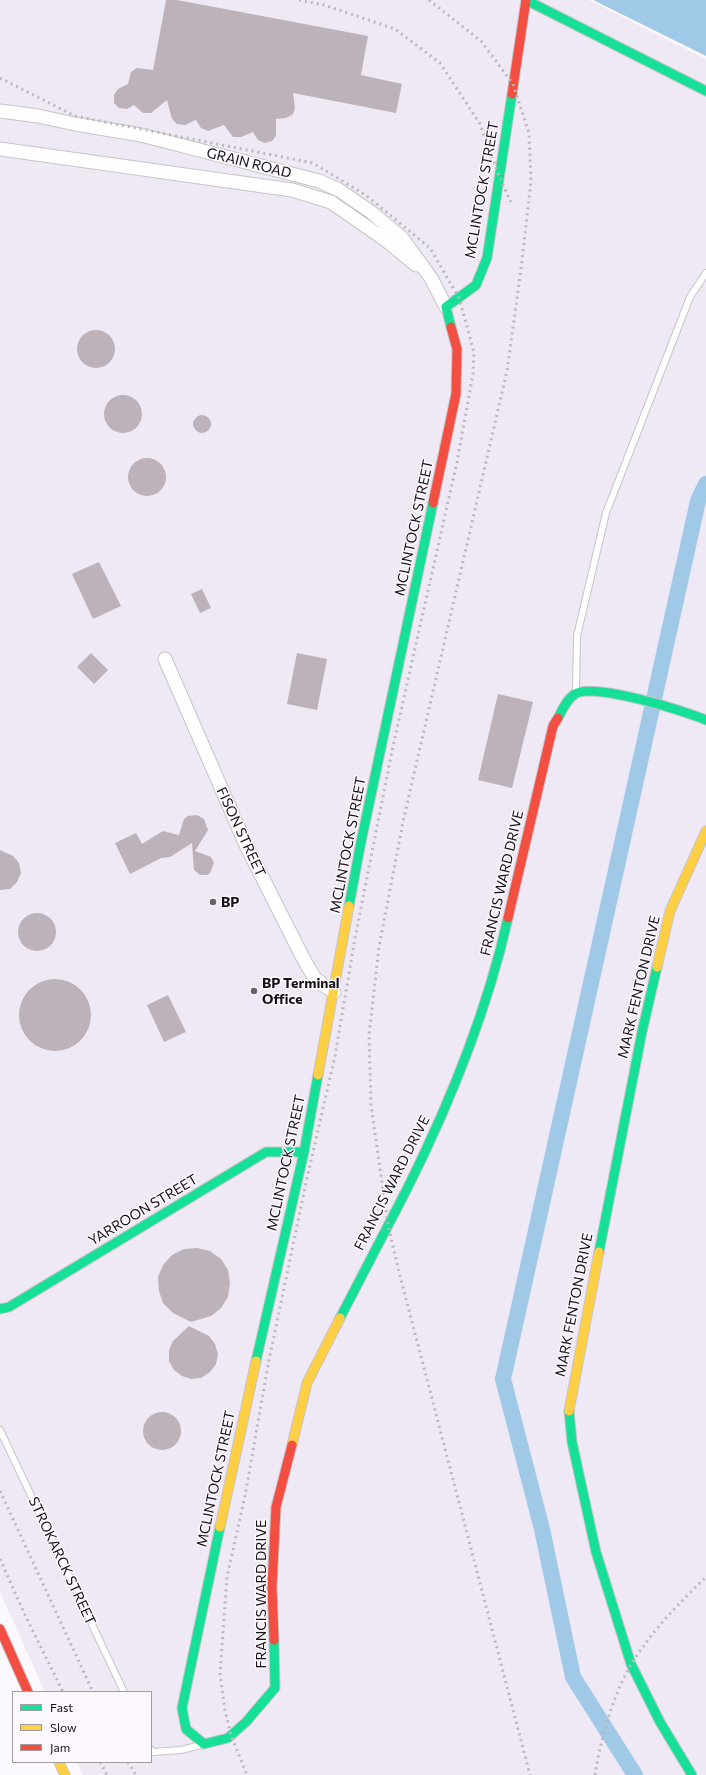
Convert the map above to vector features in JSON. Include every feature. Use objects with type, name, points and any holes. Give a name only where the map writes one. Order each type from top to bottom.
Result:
[{"type":"street","points":[[526,0],[706,91]]},
{"type":"street","name":"MCLINTOCK STREET","points":[[204,1744],[186,1729],[182,1708],[241,1427],[304,1152],[361,842],[456,394],[457,349],[446,307],[476,285],[487,258],[526,0]]},
{"type":"street","name":"GRAIN ROAD","points":[[0,111],[38,116],[141,135],[319,181],[339,190],[371,212],[402,238],[431,278],[446,307]]},
{"type":"street","points":[[0,150],[292,190],[331,202],[387,241],[431,278]]},
{"type":"street","name":"FISON STREET","points":[[165,659],[246,845],[296,944],[314,977],[322,985],[334,992]]},
{"type":"street","points":[[576,694],[593,690],[613,693],[692,714],[706,720]]},
{"type":"street","name":"FRANCIS WARD DRIVE","points":[[204,1744],[228,1738],[246,1722],[275,1688],[272,1587],[276,1507],[307,1382],[373,1252],[407,1189],[455,1085],[478,1024],[499,959],[553,726],[568,701],[576,694]]},
{"type":"street","name":"MARK FENTON DRIVE","points":[[692,1775],[660,1722],[631,1664],[596,1552],[572,1442],[569,1407],[642,1032],[665,932],[675,899],[706,831]]},
{"type":"street","name":"YARROON STREET","points":[[0,1309],[9,1307],[266,1152],[304,1152]]},
{"type":"street","points":[[0,1629],[28,1691]]},
{"type":"street","points":[[59,1763],[65,1775]]},
{"type":"lane","points":[[576,694],[577,636],[606,513],[690,297],[706,273]]},
{"type":"lane","name":"STROKARCK STREET","points":[[0,1430],[124,1691]]},
{"type":"lane","points":[[152,1752],[180,1750],[204,1744]]},
{"type":"shaded area","points":[[0,0],[589,0],[706,59],[706,1775],[83,1775],[77,1763],[152,1763],[152,1691],[45,1691],[0,1592]]},
{"type":"water","points":[[593,0],[706,0],[706,56]]},
{"type":"building","points":[[166,0],[177,0],[368,36],[361,75],[402,84],[396,113],[293,93],[295,108],[293,114],[286,118],[276,119],[276,136],[272,141],[265,143],[258,140],[253,132],[241,137],[233,137],[224,125],[208,131],[201,128],[196,120],[185,125],[177,124],[172,119],[167,100],[151,113],[143,113],[134,105],[127,109],[119,108],[114,103],[114,95],[118,89],[128,84],[131,72],[137,68],[153,70]]},
{"type":"building","points":[[96,330],[106,333],[112,339],[115,349],[112,359],[106,365],[96,368],[86,365],[80,359],[77,349],[80,339],[86,333]]},
{"type":"building","points":[[119,395],[127,395],[139,404],[142,414],[139,424],[133,430],[127,433],[119,433],[107,424],[104,418],[104,410],[113,398]]},
{"type":"building","points":[[202,415],[208,418],[211,424],[208,430],[202,433],[196,430],[193,424],[196,418]]},
{"type":"building","points":[[147,458],[157,461],[163,467],[166,477],[163,487],[157,493],[147,496],[137,493],[131,487],[128,477],[131,467],[137,461]]},
{"type":"building","points":[[99,562],[121,606],[93,619],[72,574]]},
{"type":"building","points":[[202,589],[211,608],[200,613],[191,594]]},
{"type":"building","points":[[91,653],[108,670],[94,684],[77,667]]},
{"type":"building","points":[[297,653],[327,659],[317,710],[287,704]]},
{"type":"building","points":[[498,694],[533,702],[512,788],[478,780]]},
{"type":"building","points":[[197,815],[204,819],[208,830],[195,851],[211,857],[214,863],[210,873],[207,875],[200,875],[194,870],[192,843],[170,857],[161,858],[130,874],[115,843],[136,833],[142,844],[163,831],[179,835],[184,819],[188,816]]},
{"type":"building","points":[[0,850],[13,856],[19,863],[21,873],[17,882],[10,889],[0,890]]},
{"type":"building","points":[[33,913],[41,913],[53,922],[56,932],[53,942],[47,948],[41,951],[33,951],[21,942],[18,936],[18,928],[27,916]]},
{"type":"building","points":[[55,979],[75,985],[85,995],[91,1015],[85,1035],[75,1045],[55,1051],[35,1045],[25,1035],[19,1015],[25,995],[35,985]]},
{"type":"building","points":[[168,995],[186,1032],[164,1042],[147,1005]]},
{"type":"building","points":[[197,1248],[210,1251],[221,1259],[228,1270],[230,1283],[228,1297],[221,1308],[211,1316],[191,1322],[173,1313],[163,1303],[159,1291],[158,1277],[163,1265],[172,1255],[184,1249]]},
{"type":"building","points":[[189,1326],[209,1336],[215,1344],[218,1354],[216,1364],[210,1372],[201,1378],[191,1379],[182,1376],[174,1370],[169,1361],[169,1350],[173,1341]]},
{"type":"building","points":[[162,1412],[172,1415],[178,1421],[181,1431],[178,1441],[172,1447],[162,1450],[152,1447],[146,1441],[143,1431],[146,1421],[152,1415]]},
{"type":"waterway","points":[[635,1775],[573,1677],[542,1529],[503,1379],[698,501],[706,484]]},
{"type":"railway","points":[[299,0],[324,5],[395,29],[440,63],[480,124],[499,176],[511,202]]},
{"type":"railway","points":[[429,0],[481,41],[513,84],[529,133],[531,181],[507,371],[404,817],[379,947],[369,1035],[371,1105],[388,1225],[399,1272],[530,1775]]},
{"type":"railway","points":[[0,78],[75,116],[313,163],[367,196],[430,248],[459,298],[474,352],[473,374],[457,462],[393,746],[355,938],[335,1056],[307,1178],[269,1360],[245,1496],[227,1577],[220,1674],[225,1710],[231,1735],[247,1775]]},
{"type":"railway","points":[[0,1491],[93,1691]]},
{"type":"railway","points":[[0,1559],[25,1615],[63,1691]]},
{"type":"railway","points":[[595,1775],[600,1747],[608,1718],[624,1677],[647,1641],[706,1577]]},
{"type":"railway","points":[[101,1763],[107,1775]]},
{"type":"railway","points":[[129,1763],[136,1775]]},
{"type":"traffic: fast","points":[[526,0],[706,91]]},
{"type":"traffic: fast","points":[[451,327],[446,307],[476,285],[487,258],[512,94]]},
{"type":"traffic: fast","points":[[349,906],[361,842],[433,503]]},
{"type":"traffic: fast","points":[[558,718],[572,696],[585,691],[600,692],[639,699],[679,710],[706,720]]},
{"type":"traffic: fast","points":[[340,1318],[407,1189],[438,1124],[466,1056],[478,1022],[508,918]]},
{"type":"traffic: fast","points":[[599,1252],[642,1032],[657,967]]},
{"type":"traffic: fast","points":[[256,1361],[304,1152],[318,1075]]},
{"type":"traffic: fast","points":[[0,1309],[9,1307],[266,1152],[304,1152]]},
{"type":"traffic: fast","points":[[569,1411],[572,1442],[596,1552],[631,1664],[660,1722],[692,1775]]},
{"type":"traffic: fast","points":[[220,1527],[182,1708],[186,1729],[204,1744],[228,1738],[246,1722],[275,1688],[274,1640]]},
{"type":"traffic: slow","points":[[657,967],[670,911],[706,831]]},
{"type":"traffic: slow","points":[[318,1075],[349,906]]},
{"type":"traffic: slow","points":[[569,1411],[599,1252]]},
{"type":"traffic: slow","points":[[292,1445],[307,1383],[340,1318]]},
{"type":"traffic: slow","points":[[220,1527],[256,1361]]},
{"type":"traffic: slow","points":[[59,1763],[65,1775]]},
{"type":"traffic: jam","points":[[512,94],[526,0]]},
{"type":"traffic: jam","points":[[433,503],[456,394],[457,349],[451,327]]},
{"type":"traffic: jam","points":[[508,918],[553,726],[558,718]]},
{"type":"traffic: jam","points":[[274,1640],[272,1587],[276,1507],[292,1445]]},
{"type":"traffic: jam","points":[[0,1629],[28,1691]]},
{"type":"place","name":"BP","points":[[213,902]]},
{"type":"place","name":"BP Terminal Office","points":[[254,991]]}]
